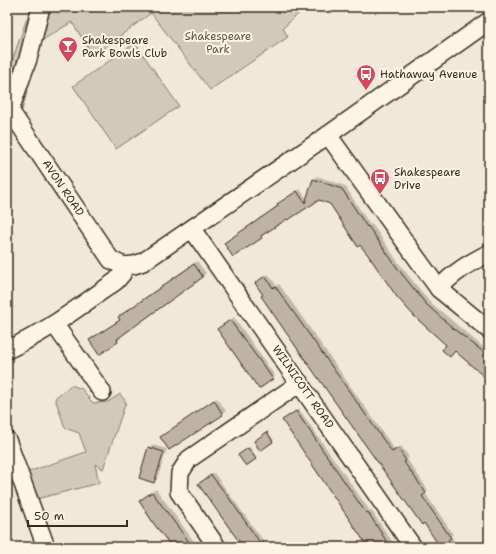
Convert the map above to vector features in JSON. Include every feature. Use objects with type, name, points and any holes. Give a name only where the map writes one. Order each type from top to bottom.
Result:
[{"type":"street","points":[[9,108],[28,59],[41,7]]},
{"type":"street","points":[[7,350],[31,339],[54,325],[116,281],[122,274],[124,266],[143,262],[328,135],[489,21]]},
{"type":"street","name":"AVON ROAD","points":[[9,108],[111,260],[124,266]]},
{"type":"street","points":[[328,135],[439,289],[489,330]]},
{"type":"street","name":"WILNICOTT ROAD","points":[[192,228],[413,547]]},
{"type":"street","points":[[439,289],[447,279],[458,271],[489,253]]},
{"type":"street","points":[[54,325],[78,361],[102,392]]},
{"type":"street","points":[[217,547],[179,492],[180,473],[189,459],[300,382]]},
{"type":"street","points":[[7,440],[46,547]]},
{"type":"green space","name":"Shakespeare Park","points":[[31,7],[306,7],[283,28],[288,37],[210,90],[151,13],[93,56],[72,22],[44,39],[39,48],[22,110],[7,87],[7,75]]},
{"type":"green space","points":[[135,43],[179,106],[116,149],[73,86]]},
{"type":"green space","points":[[71,385],[82,389],[93,403],[108,402],[120,394],[126,402],[103,469],[95,464],[99,483],[29,501],[19,475],[86,452],[79,433],[65,428],[55,398]]},
{"type":"building","points":[[313,179],[342,189],[367,227],[368,226],[398,269],[426,304],[454,329],[486,354],[489,358],[489,381],[455,351],[450,357],[442,350],[446,345],[415,317],[397,297],[368,255],[360,245],[358,247],[330,204],[319,200],[261,236],[262,238],[233,257],[224,243],[297,191],[305,203]]},
{"type":"building","points":[[194,264],[203,277],[117,339],[118,342],[99,355],[89,340],[120,320],[118,317]]},
{"type":"building","points":[[265,276],[273,288],[275,286],[392,452],[398,448],[406,461],[404,462],[426,493],[422,496],[451,538],[448,540],[453,547],[440,547],[424,523],[422,525],[287,334],[261,296],[263,295],[255,283]]},
{"type":"building","points":[[230,320],[273,379],[259,389],[217,329]]},
{"type":"building","points":[[214,400],[223,415],[169,450],[160,437]]},
{"type":"building","points":[[296,411],[366,513],[368,512],[390,547],[368,547],[282,420]]},
{"type":"building","points":[[267,432],[273,442],[260,451],[254,441]]},
{"type":"building","points":[[148,447],[164,452],[154,483],[139,478]]},
{"type":"building","points":[[248,448],[256,459],[246,466],[238,455]]},
{"type":"building","points":[[211,475],[227,495],[263,547],[243,547],[198,484]]},
{"type":"building","points":[[152,492],[189,542],[182,547],[172,547],[154,524],[139,501]]},
{"type":"place","name":"Shakespeare Park Bowls Club","points":[[68,63]]},
{"type":"place","name":"Hathaway Avenue","points":[[366,91]]},
{"type":"place","name":"Shakespeare Drive","points":[[380,195]]}]
